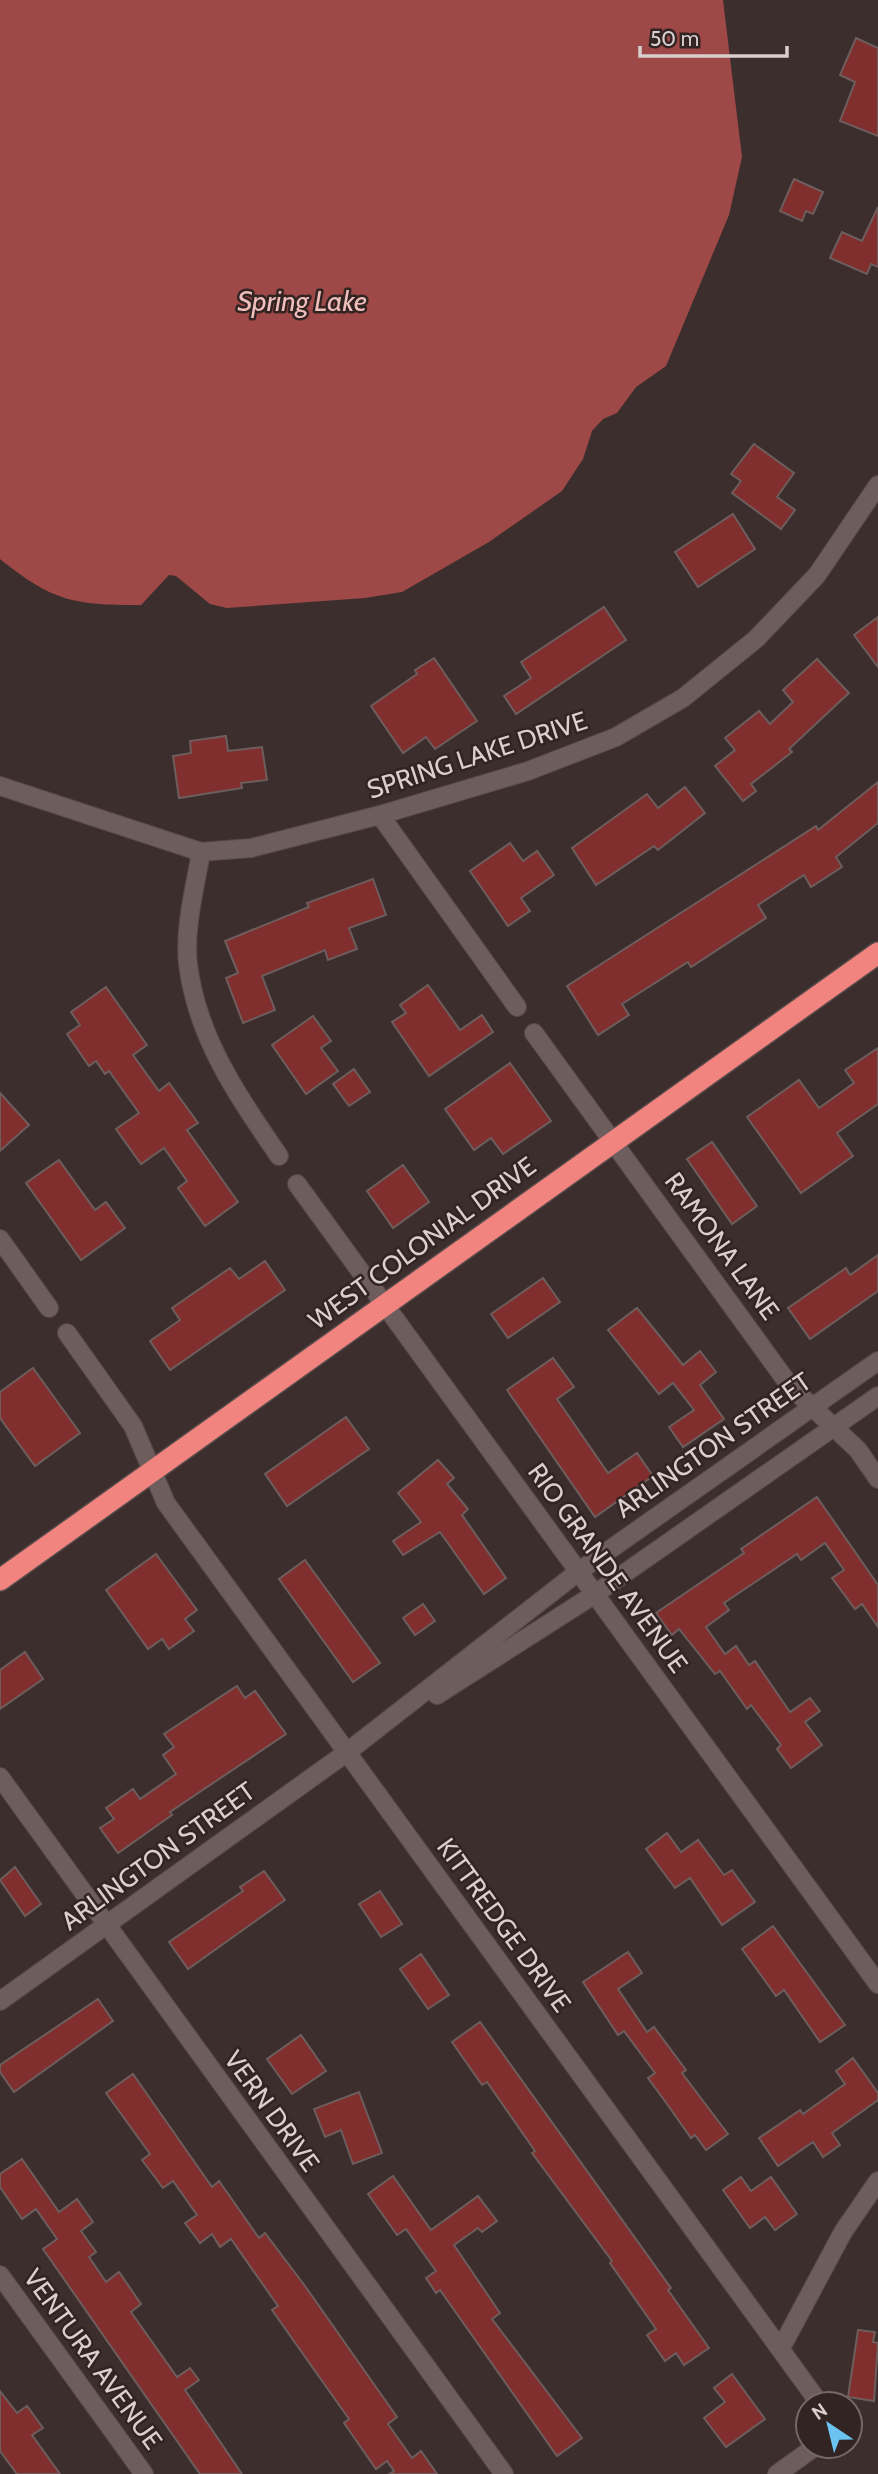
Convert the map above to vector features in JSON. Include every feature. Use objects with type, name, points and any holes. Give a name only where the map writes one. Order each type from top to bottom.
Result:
[{"type":"highway","name":"WEST COLONIAL DRIVE","points":[[0,1580],[878,953]]},
{"type":"street","name":"SPRING LAKE DRIVE","points":[[0,786],[201,852],[251,848],[380,815],[528,771],[615,737],[682,698],[756,639],[817,575],[878,485]]},
{"type":"street","points":[[380,815],[517,1007]]},
{"type":"street","points":[[201,852],[191,909],[188,962],[200,1016],[208,1041],[224,1074],[278,1156]]},
{"type":"street","name":"RAMONA LANE","points":[[534,1033],[790,1386],[858,1450],[878,1479]]},
{"type":"street","name":"RIO GRANDE AVENUE","points":[[297,1184],[878,1984]]},
{"type":"street","points":[[0,1239],[49,1308]]},
{"type":"street","name":"KITTREDGE DRIVE","points":[[67,1333],[132,1426],[166,1503],[345,1753],[810,2390]]},
{"type":"street","name":"ARLINGTON STREET","points":[[0,2001],[345,1753],[578,1572],[878,1361]]},
{"type":"street","name":"ARLINGTON STREET","points":[[345,1753],[595,1594],[878,1396]]},
{"type":"street","name":"VERN DRIVE","points":[[0,1777],[105,1926],[504,2474]]},
{"type":"street","points":[[782,2348],[843,2232],[878,2181]]},
{"type":"street","name":"VENTURA AVENUE","points":[[0,2275],[144,2474]]},
{"type":"street","points":[[777,2474],[796,2460]]},
{"type":"water","name":"Spring Lake","points":[[0,0],[723,0],[742,157],[729,215],[666,366],[636,387],[617,413],[603,419],[592,431],[583,459],[562,491],[489,542],[402,592],[365,598],[227,608],[210,604],[176,576],[169,575],[141,605],[99,604],[66,598],[35,584],[0,559]]},
{"type":"building","points":[[856,38],[878,48],[878,136],[840,121],[855,82],[840,75]]},
{"type":"building","points":[[794,179],[823,192],[813,214],[806,211],[802,221],[780,211]]},
{"type":"building","points":[[878,207],[878,267],[871,264],[867,274],[830,258],[842,232],[862,241]]},
{"type":"building","points":[[754,444],[794,473],[777,497],[795,510],[781,529],[732,493],[741,481],[731,474]]},
{"type":"building","points":[[733,514],[755,549],[698,587],[675,552]]},
{"type":"building","points":[[604,607],[626,640],[516,714],[504,696],[531,678],[521,662]]},
{"type":"building","points":[[878,617],[878,667],[854,635]]},
{"type":"building","points":[[434,658],[477,721],[435,749],[426,737],[403,753],[371,706],[417,674],[415,670]]},
{"type":"building","points":[[817,659],[849,693],[789,749],[792,752],[751,784],[756,791],[743,801],[715,766],[735,750],[725,738],[759,711],[770,724],[793,702],[783,690]]},
{"type":"building","points":[[226,736],[228,751],[262,747],[267,780],[241,783],[242,788],[179,798],[173,756],[191,753],[190,741]]},
{"type":"building","points":[[878,782],[878,823],[836,857],[842,867],[811,887],[804,875],[758,905],[766,918],[691,967],[688,962],[622,1004],[629,1015],[598,1035],[567,986],[816,826],[818,830]]},
{"type":"building","points":[[685,787],[705,813],[658,850],[654,846],[596,885],[572,848],[647,794],[658,808]]},
{"type":"building","points":[[510,843],[523,861],[537,851],[554,875],[521,898],[530,911],[508,926],[470,871]]},
{"type":"building","points":[[373,879],[386,915],[349,928],[357,949],[328,960],[325,950],[262,976],[275,1010],[243,1023],[226,978],[238,973],[225,941],[309,907],[307,903]]},
{"type":"building","points":[[428,985],[460,1030],[482,1015],[493,1032],[429,1076],[392,1022],[406,1013],[400,1005]]},
{"type":"building","points":[[106,987],[147,1045],[133,1055],[159,1091],[169,1083],[198,1123],[187,1130],[238,1202],[205,1226],[178,1188],[187,1181],[164,1148],[141,1164],[116,1129],[139,1113],[109,1071],[105,1074],[96,1061],[89,1066],[67,1034],[80,1025],[71,1012]]},
{"type":"building","points":[[313,1016],[331,1041],[321,1048],[338,1071],[306,1094],[272,1045]]},
{"type":"building","points":[[878,1048],[878,1104],[837,1133],[853,1156],[801,1193],[747,1117],[799,1080],[819,1108],[854,1083],[845,1070]]},
{"type":"building","points":[[510,1063],[551,1121],[503,1154],[491,1138],[474,1150],[445,1109]]},
{"type":"building","points":[[354,1069],[370,1092],[349,1106],[333,1084]]},
{"type":"building","points":[[0,1093],[29,1125],[0,1151]]},
{"type":"building","points":[[712,1142],[757,1206],[732,1224],[687,1159]]},
{"type":"building","points":[[59,1160],[95,1210],[106,1202],[125,1228],[81,1260],[26,1183]]},
{"type":"building","points":[[403,1165],[429,1202],[393,1228],[367,1191]]},
{"type":"building","points":[[878,1255],[878,1291],[810,1339],[788,1308],[846,1268],[850,1275]]},
{"type":"building","points":[[265,1261],[285,1290],[170,1370],[150,1341],[180,1320],[172,1308],[230,1268],[239,1279]]},
{"type":"building","points":[[543,1278],[560,1302],[508,1338],[491,1314]]},
{"type":"building","points":[[637,1308],[683,1365],[700,1351],[716,1372],[700,1385],[724,1419],[683,1447],[669,1427],[694,1410],[673,1383],[659,1394],[608,1330]]},
{"type":"building","points":[[553,1358],[574,1387],[557,1399],[608,1473],[637,1453],[653,1476],[595,1517],[507,1390]]},
{"type":"building","points":[[33,1368],[80,1433],[35,1466],[0,1418],[0,1392]]},
{"type":"building","points":[[346,1417],[369,1449],[287,1506],[265,1474]]},
{"type":"building","points":[[438,1460],[454,1478],[447,1484],[468,1509],[462,1515],[506,1578],[484,1594],[440,1532],[403,1555],[393,1541],[421,1522],[398,1493]]},
{"type":"building","points":[[817,1497],[878,1585],[878,1627],[862,1604],[855,1609],[832,1578],[844,1570],[825,1543],[801,1560],[797,1554],[724,1603],[729,1610],[706,1627],[725,1654],[736,1646],[749,1665],[755,1661],[790,1712],[810,1698],[820,1711],[805,1722],[822,1745],[791,1768],[777,1749],[781,1745],[751,1705],[747,1709],[720,1671],[715,1674],[679,1629],[672,1635],[656,1613],[744,1553],[741,1549]]},
{"type":"building","points":[[156,1554],[197,1610],[185,1619],[194,1631],[169,1649],[162,1639],[148,1649],[106,1590]]},
{"type":"building","points":[[305,1560],[380,1663],[353,1682],[279,1579]]},
{"type":"building","points":[[423,1604],[435,1621],[415,1635],[403,1618]]},
{"type":"building","points":[[25,1652],[43,1679],[0,1709],[0,1670]]},
{"type":"building","points":[[237,1686],[245,1698],[255,1691],[286,1734],[170,1812],[172,1815],[118,1853],[100,1828],[114,1819],[106,1808],[133,1789],[140,1799],[176,1774],[163,1755],[174,1747],[164,1734]]},
{"type":"building","points":[[667,1833],[681,1852],[698,1840],[724,1875],[732,1870],[755,1902],[722,1925],[690,1878],[675,1888],[646,1849]]},
{"type":"building","points":[[15,1867],[41,1904],[25,1916],[0,1880]]},
{"type":"building","points":[[264,1871],[285,1900],[188,1969],[169,1942],[243,1891],[240,1887]]},
{"type":"building","points":[[380,1891],[402,1924],[381,1937],[359,1904]]},
{"type":"building","points":[[773,1926],[845,2025],[820,2042],[784,1990],[776,1996],[742,1949]]},
{"type":"building","points":[[628,1952],[642,1973],[618,1989],[647,2032],[654,2027],[686,2070],[682,2073],[728,2134],[706,2150],[695,2135],[691,2138],[648,2078],[655,2073],[624,2031],[618,2035],[583,1982]]},
{"type":"building","points":[[421,1954],[449,1995],[428,2009],[400,1969]]},
{"type":"building","points":[[98,1999],[113,2021],[14,2092],[0,2072],[0,2065]]},
{"type":"building","points":[[480,2022],[671,2288],[668,2290],[709,2348],[684,2365],[676,2353],[665,2361],[647,2335],[656,2329],[610,2263],[612,2261],[532,2153],[535,2151],[487,2082],[482,2085],[452,2042]]},
{"type":"building","points":[[301,2035],[326,2071],[292,2094],[267,2059]]},
{"type":"building","points":[[853,2058],[878,2093],[878,2100],[832,2133],[840,2145],[823,2157],[813,2142],[778,2166],[759,2138],[800,2110],[803,2114],[845,2084],[836,2071]]},
{"type":"building","points":[[133,2074],[212,2187],[219,2181],[259,2238],[265,2233],[305,2286],[397,2417],[388,2424],[412,2458],[421,2451],[437,2474],[389,2474],[394,2471],[387,2461],[376,2469],[344,2423],[349,2419],[272,2310],[278,2306],[231,2239],[220,2247],[212,2234],[200,2243],[185,2223],[197,2215],[173,2181],[163,2188],[142,2160],[150,2154],[106,2093]]},
{"type":"building","points":[[359,2092],[382,2153],[353,2164],[341,2130],[325,2137],[314,2109]]},
{"type":"building","points":[[22,2159],[59,2212],[77,2199],[93,2222],[81,2231],[96,2252],[89,2257],[106,2282],[119,2272],[141,2304],[131,2312],[177,2377],[190,2368],[199,2380],[185,2390],[242,2474],[200,2474],[43,2249],[57,2239],[36,2209],[22,2219],[0,2187],[0,2174]]},
{"type":"building","points":[[393,2176],[431,2230],[478,2196],[497,2221],[482,2232],[478,2228],[454,2245],[500,2313],[492,2319],[582,2438],[557,2456],[440,2290],[436,2293],[426,2278],[436,2271],[406,2229],[397,2235],[368,2194]]},
{"type":"building","points":[[741,2177],[751,2191],[771,2177],[797,2214],[775,2230],[765,2217],[750,2228],[723,2190]]},
{"type":"building","points":[[858,2330],[875,2332],[873,2342],[878,2343],[874,2401],[864,2399],[864,2390],[849,2390]]},
{"type":"building","points":[[732,2374],[765,2419],[726,2447],[704,2418],[725,2402],[714,2388]]},
{"type":"building","points":[[0,2391],[17,2413],[27,2406],[43,2428],[32,2435],[60,2474],[17,2474],[0,2451]]}]
